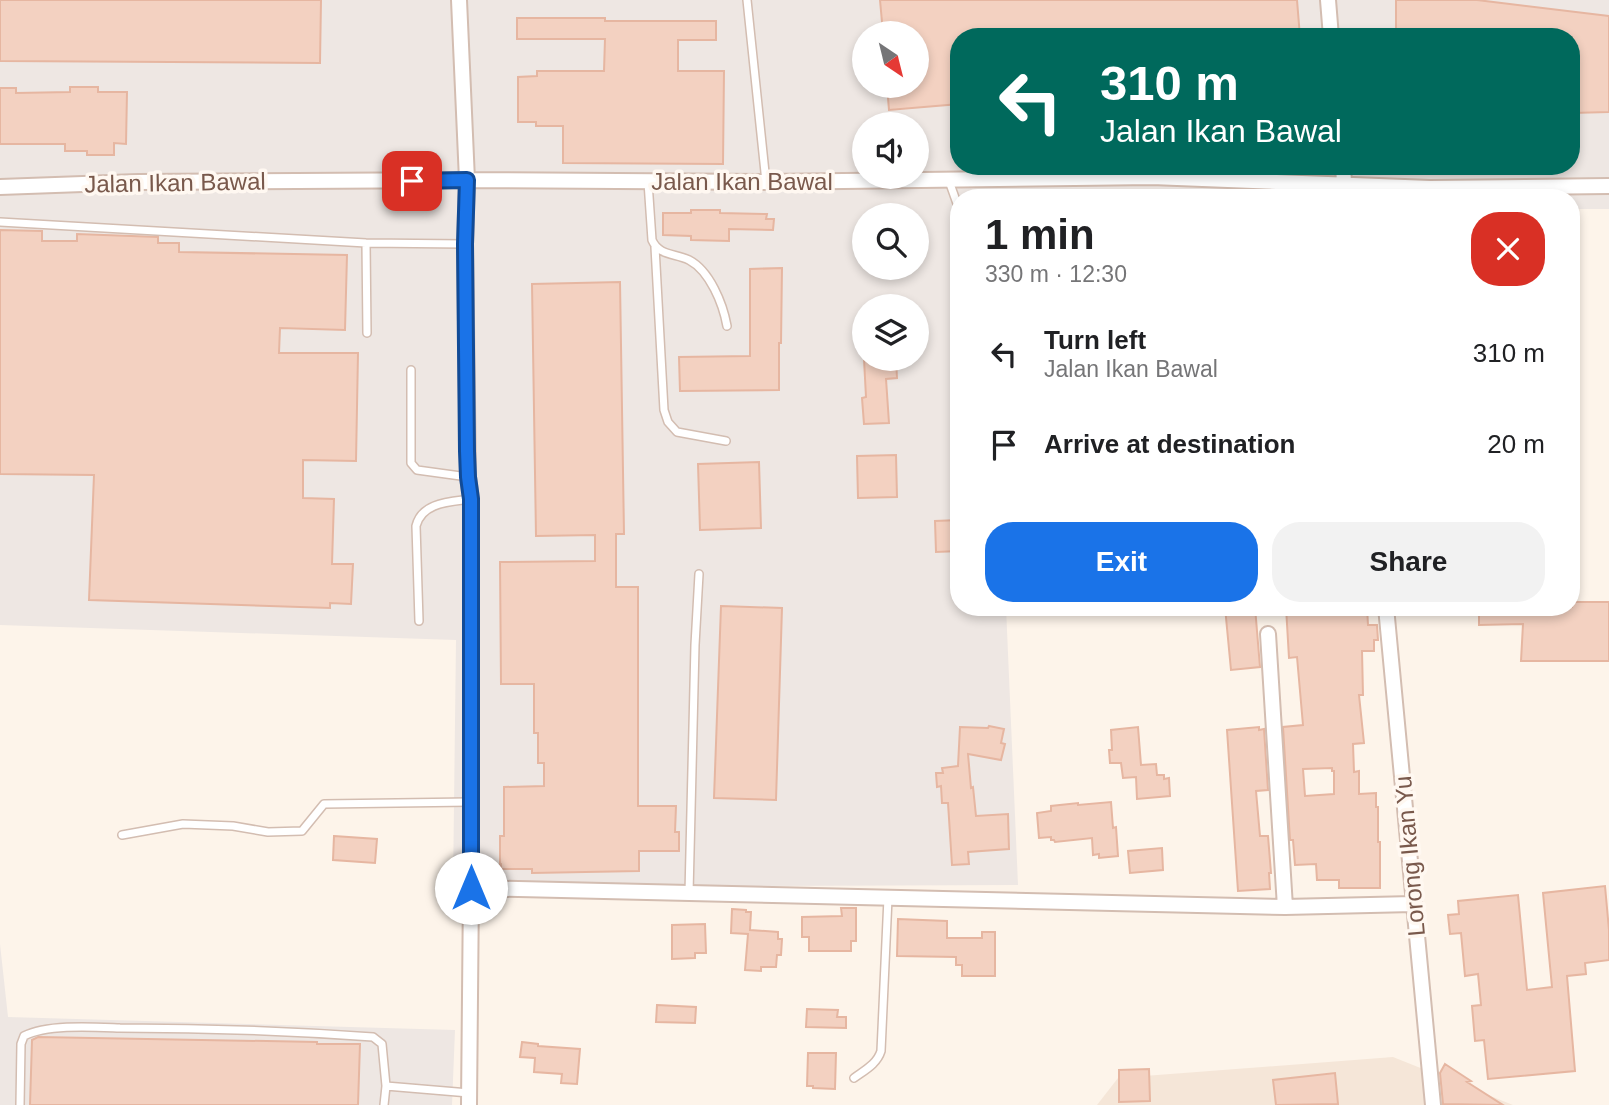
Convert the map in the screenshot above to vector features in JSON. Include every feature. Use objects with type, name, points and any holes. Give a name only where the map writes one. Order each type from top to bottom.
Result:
[{"type":"street","points":[[459,0],[467,180],[465,244],[468,477],[471,499],[469,1099]]},
{"type":"street","points":[[1328,0],[1330,28]]},
{"type":"street","name":"Jalan Ikan Bawal","points":[[0,187],[467,180],[766,182],[1152,177],[1317,189]]},
{"type":"street","name":"Jalan Ikan Bawal","points":[[1410,189],[1609,186]]},
{"type":"street","name":"Lorong Ikan Yu","points":[[1387,616],[1433,1105]]},
{"type":"street","points":[[1268,634],[1284,907]]},
{"type":"street","points":[[471,888],[1284,907],[1413,904]]},
{"type":"lane","points":[[747,0],[766,182]]},
{"type":"lane","points":[[949,180],[952,189]]},
{"type":"lane","points":[[648,182],[652,240],[655,247],[664,410],[668,422],[677,432],[726,441]]},
{"type":"lane","points":[[0,222],[366,243],[465,244]]},
{"type":"lane","points":[[366,243],[367,333]]},
{"type":"lane","points":[[655,247],[698,267],[718,297],[727,326]]},
{"type":"lane","points":[[411,370],[411,463],[417,470],[468,477]]},
{"type":"lane","points":[[419,621],[418,519],[432,506],[471,499]]},
{"type":"lane","points":[[690,894],[699,574]]},
{"type":"lane","points":[[122,835],[183,824],[233,826],[268,832],[302,831],[324,803],[471,802]]},
{"type":"lane","points":[[854,1078],[873,1064],[881,1051],[888,898]]},
{"type":"lane","points":[[20,1105],[21,1044],[24,1035],[35,1030],[81,1027],[277,1030],[373,1037],[382,1044],[386,1086],[384,1105]]},
{"type":"lane","points":[[386,1086],[469,1099]]},
{"type":"shaded area","points":[[0,0],[1609,0],[1609,209],[1580,209],[1580,189],[950,189],[950,616],[1006,616],[1018,885],[453,887],[456,640],[0,625]]},
{"type":"shaded area","points":[[0,944],[8,1017],[455,1030],[452,1105],[0,1105]]},
{"type":"shaded area","points":[[1393,1057],[1513,1105],[1097,1105],[1118,1078]]},
{"type":"building","points":[[0,0],[321,0],[320,63],[0,61]]},
{"type":"building","points":[[880,0],[1297,0],[1299,28],[950,28],[950,105],[889,110],[888,98],[929,98],[929,21],[882,21]]},
{"type":"building","points":[[1396,0],[1477,0],[1609,16],[1609,112],[1580,113],[1580,28],[1396,28]]},
{"type":"building","points":[[517,18],[716,21],[716,40],[678,40],[678,71],[724,71],[723,164],[563,163],[563,126],[536,126],[536,122],[518,122],[518,77],[537,76],[537,71],[604,71],[605,39],[517,39]]},
{"type":"building","points":[[70,87],[98,87],[98,92],[127,92],[126,144],[114,143],[114,155],[87,155],[87,151],[65,151],[65,144],[0,144],[0,88],[16,88],[16,93],[70,92]]},
{"type":"building","points":[[691,210],[767,214],[766,219],[774,219],[773,230],[729,229],[729,241],[691,240],[691,236],[663,235],[663,213],[691,213]]},
{"type":"building","points":[[0,230],[42,231],[42,241],[77,241],[77,234],[158,237],[158,243],[179,243],[179,252],[347,255],[345,330],[280,328],[279,353],[358,353],[356,461],[303,460],[303,498],[334,499],[332,564],[353,564],[351,604],[330,603],[330,608],[89,600],[94,475],[0,474]]},
{"type":"building","points":[[782,268],[779,390],[680,391],[679,357],[750,356],[750,269]]},
{"type":"building","points":[[620,282],[624,534],[616,534],[616,587],[638,587],[638,806],[676,806],[675,832],[679,832],[679,851],[639,851],[639,871],[532,873],[532,869],[501,869],[500,836],[504,836],[504,787],[544,786],[544,763],[538,763],[538,733],[534,733],[534,684],[501,684],[500,562],[595,561],[595,535],[536,536],[532,284]]},
{"type":"building","points":[[865,371],[897,371],[897,378],[886,379],[889,423],[864,424],[862,398],[866,397]]},
{"type":"building","points":[[896,455],[897,497],[858,498],[857,456]]},
{"type":"building","points":[[759,462],[761,528],[700,530],[698,464]]},
{"type":"building","points":[[950,520],[950,551],[936,552],[935,521]]},
{"type":"building","points":[[1580,602],[1609,602],[1609,661],[1521,661],[1523,624],[1479,625],[1479,616],[1580,616]]},
{"type":"building","points":[[721,606],[782,608],[776,800],[714,798]]},
{"type":"building","points":[[1226,616],[1256,616],[1260,667],[1231,670]]},
{"type":"building","points":[[1287,616],[1368,616],[1368,625],[1377,625],[1378,640],[1374,640],[1374,651],[1362,651],[1363,695],[1359,695],[1364,743],[1353,744],[1354,772],[1359,771],[1359,794],[1376,793],[1380,888],[1339,888],[1339,880],[1317,880],[1316,864],[1295,865],[1293,840],[1290,840],[1283,727],[1303,725],[1297,657],[1289,658]],"holes":[[[1332,768],[1334,794],[1305,796],[1303,769]]]},
{"type":"building","points":[[989,726],[1004,729],[1001,743],[1005,744],[1001,760],[968,754],[971,788],[973,787],[976,816],[1008,814],[1009,849],[968,852],[969,864],[952,865],[948,803],[942,803],[941,786],[937,787],[936,773],[943,773],[942,768],[958,766],[960,727]]},
{"type":"building","points":[[1138,727],[1141,765],[1156,764],[1157,775],[1164,775],[1164,779],[1169,778],[1170,796],[1137,799],[1136,777],[1123,778],[1121,763],[1110,763],[1111,730]]},
{"type":"building","points":[[1259,727],[1259,730],[1264,729],[1268,790],[1256,791],[1260,836],[1268,836],[1270,889],[1238,891],[1227,730]]},
{"type":"building","points":[[1111,802],[1118,856],[1099,858],[1099,854],[1093,855],[1092,838],[1055,842],[1051,837],[1039,838],[1037,813],[1051,811],[1051,806]]},
{"type":"building","points":[[334,836],[377,839],[375,863],[333,860]]},
{"type":"building","points":[[1162,848],[1163,870],[1130,873],[1128,851]]},
{"type":"building","points":[[1605,886],[1609,960],[1585,963],[1586,974],[1567,976],[1575,1071],[1488,1079],[1484,1040],[1475,1041],[1472,1006],[1481,1005],[1478,974],[1465,976],[1461,933],[1450,934],[1448,915],[1459,914],[1458,901],[1518,895],[1527,990],[1552,987],[1543,893]]},
{"type":"building","points":[[841,908],[856,908],[856,941],[851,941],[851,951],[809,951],[809,937],[802,937],[802,917],[842,916]]},
{"type":"building","points":[[732,909],[751,912],[750,930],[778,932],[778,939],[782,939],[781,955],[777,955],[776,967],[761,967],[761,971],[745,970],[748,934],[731,933]]},
{"type":"building","points":[[898,919],[947,921],[947,938],[982,938],[982,932],[995,932],[995,976],[962,976],[962,965],[956,965],[956,957],[897,956]]},
{"type":"building","points":[[705,924],[706,953],[695,953],[695,958],[672,959],[672,925]]},
{"type":"building","points":[[657,1005],[696,1007],[695,1023],[656,1022]]},
{"type":"building","points":[[807,1009],[838,1010],[837,1017],[846,1017],[846,1028],[806,1027]]},
{"type":"building","points":[[38,1037],[360,1044],[358,1105],[30,1105],[32,1040]]},
{"type":"building","points":[[522,1042],[580,1049],[577,1084],[561,1083],[562,1074],[534,1072],[535,1058],[520,1057]]},
{"type":"building","points":[[808,1053],[836,1053],[835,1089],[807,1086]]},
{"type":"building","points":[[1445,1064],[1503,1105],[1443,1104],[1440,1073]]},
{"type":"building","points":[[1149,1069],[1150,1101],[1119,1102],[1119,1070]]},
{"type":"building","points":[[1335,1073],[1338,1104],[1276,1105],[1273,1080]]},
{"type":"route","points":[[412,181],[467,180],[465,244],[467,451],[471,499],[471,888]]}]
